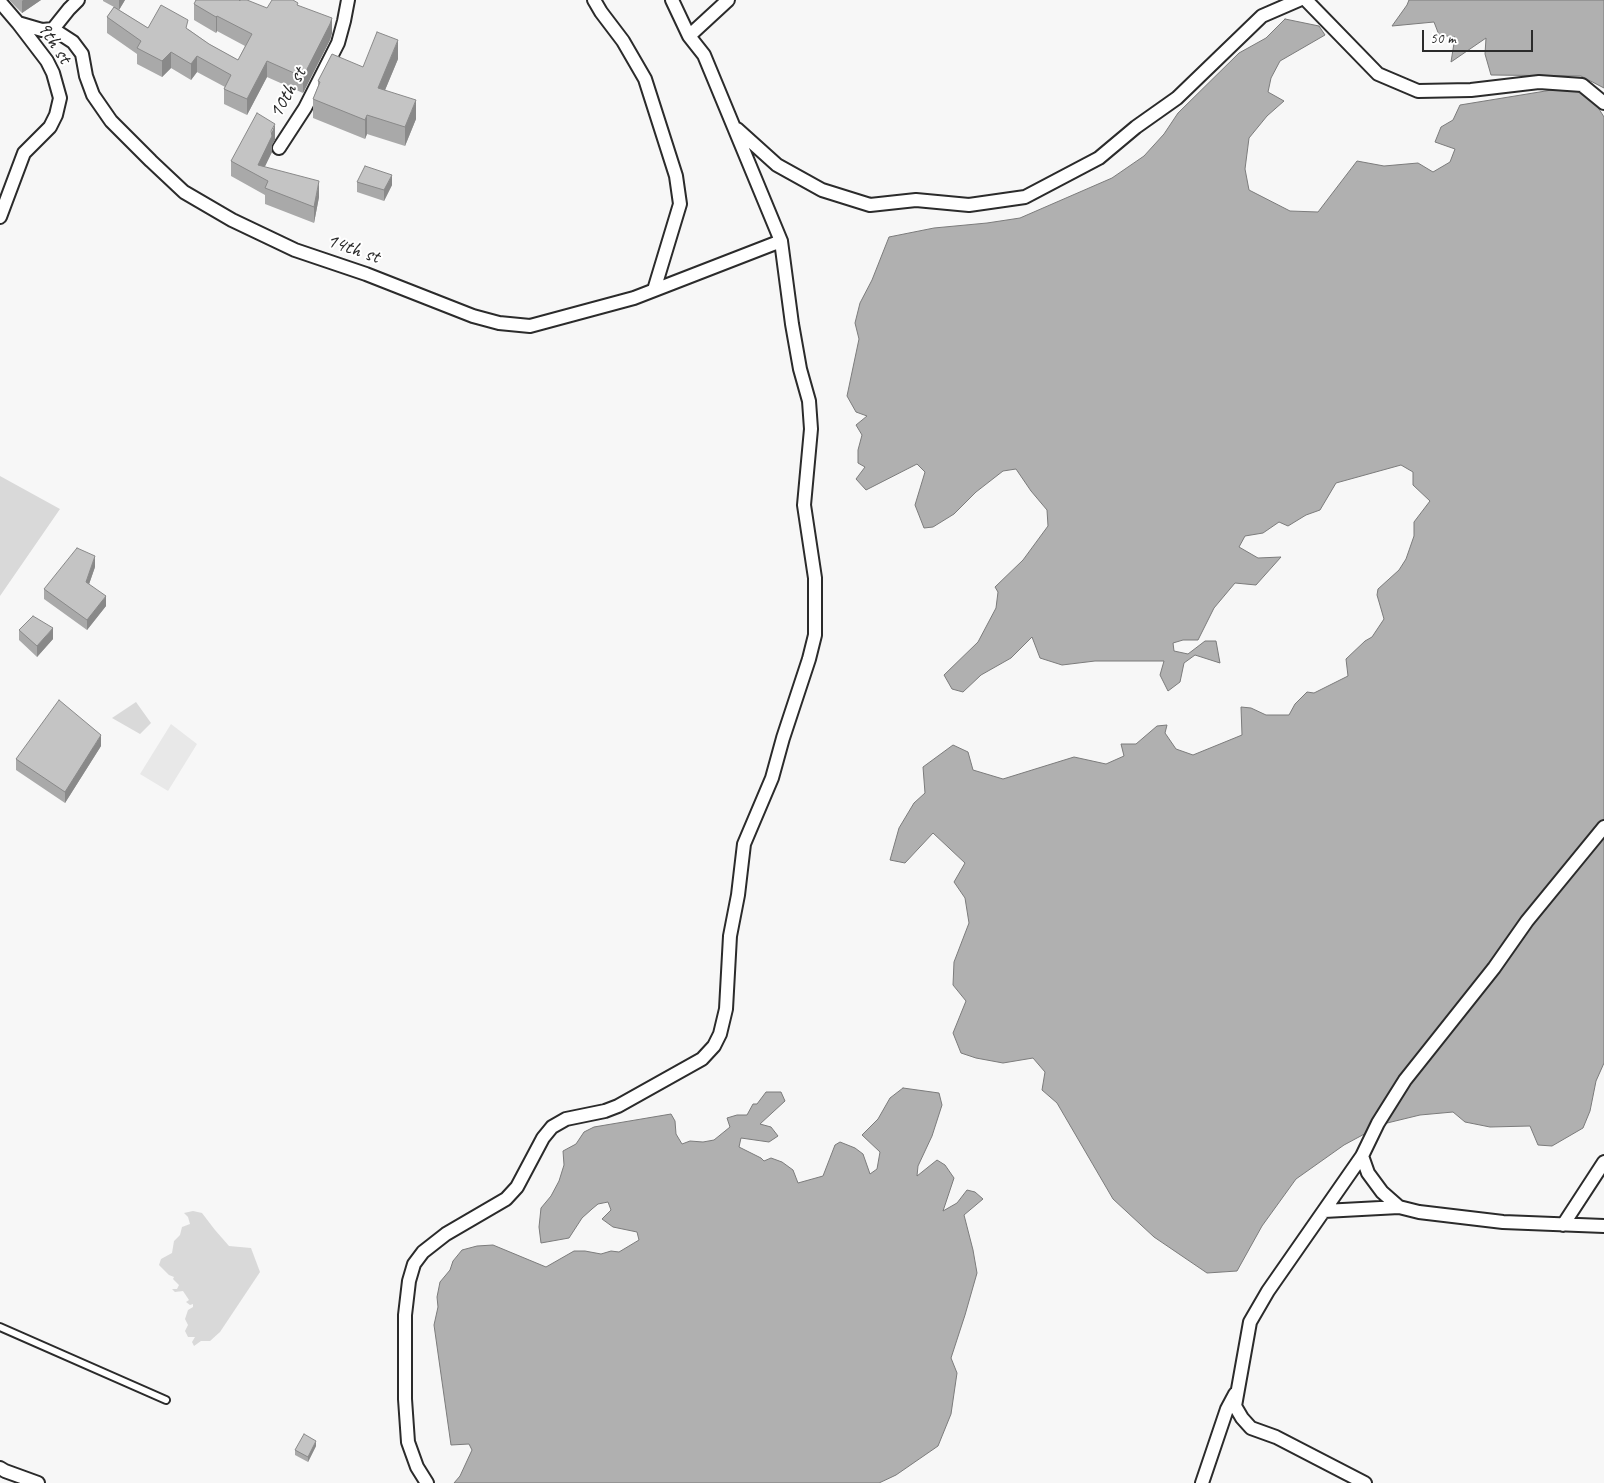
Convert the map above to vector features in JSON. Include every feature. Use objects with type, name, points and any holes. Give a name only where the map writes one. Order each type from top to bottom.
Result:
[{"type":"street","points":[[53,29],[78,0]]},
{"type":"street","name":"10th st","points":[[279,148],[305,108],[338,43],[348,0]]},
{"type":"street","points":[[594,0],[600,12],[623,41],[645,79],[676,176],[680,204],[654,290]]},
{"type":"street","points":[[427,1483],[417,1467],[408,1442],[405,1399],[405,1315],[409,1281],[414,1264],[423,1252],[446,1234],[506,1199],[517,1187],[543,1138],[552,1127],[566,1119],[605,1111],[618,1106],[702,1059],[714,1046],[720,1034],[726,1009],[730,936],[738,895],[744,844],[772,778],[815,635],[815,578],[804,505],[811,429],[809,401],[800,368],[792,324],[782,241],[704,55],[689,36],[672,0]]},
{"type":"street","points":[[689,36],[728,0]]},
{"type":"street","points":[[733,126],[777,165],[822,190],[870,204],[916,200],[968,205],[1025,197],[1099,158],[1136,127],[1177,98],[1262,16],[1298,0]]},
{"type":"street","points":[[1306,0],[1378,74],[1418,91],[1471,90],[1540,82],[1582,85],[1604,103]]},
{"type":"street","points":[[0,2],[18,23]]},
{"type":"street","name":"14th st","points":[[18,23],[42,30],[53,29],[73,42],[82,54],[86,76],[93,95],[112,121],[184,192],[232,220],[295,250],[366,274],[473,316],[499,323],[530,326],[634,298],[782,241]]},
{"type":"street","name":"9th st","points":[[0,217],[24,153],[50,127],[56,115],[60,98],[48,62],[18,23]]},
{"type":"street","points":[[1365,1483],[1276,1437],[1251,1428],[1242,1418],[1235,1406],[1250,1322],[1268,1291],[1362,1156],[1378,1123],[1405,1080],[1494,968],[1527,921],[1604,827]]},
{"type":"street","points":[[1362,1156],[1368,1173],[1382,1192],[1399,1207]]},
{"type":"street","points":[[1562,1225],[1604,1162]]},
{"type":"street","points":[[1324,1211],[1399,1207],[1419,1212],[1503,1222],[1604,1226]]},
{"type":"street","points":[[1202,1483],[1227,1409],[1238,1388]]},
{"type":"street","points":[[0,1468],[38,1483]]},
{"type":"lane","points":[[0,1327],[166,1400]]},
{"type":"shaded area","points":[[1409,0],[1604,0],[1604,88],[1581,76],[1491,75],[1485,54],[1486,38],[1451,62],[1455,37],[1439,35],[1434,22],[1392,26]]},
{"type":"shaded area","points":[[1285,19],[1319,26],[1325,35],[1280,61],[1271,78],[1268,92],[1284,101],[1267,116],[1249,138],[1245,169],[1249,190],[1290,211],[1318,212],[1357,161],[1384,166],[1418,163],[1433,172],[1450,162],[1455,149],[1435,142],[1441,127],[1453,120],[1460,105],[1570,87],[1594,101],[1604,117],[1604,1063],[1596,1081],[1590,1111],[1583,1128],[1552,1146],[1538,1145],[1530,1126],[1490,1127],[1465,1122],[1453,1112],[1420,1115],[1383,1124],[1344,1145],[1296,1179],[1262,1226],[1237,1271],[1207,1273],[1154,1237],[1113,1199],[1057,1103],[1042,1090],[1045,1072],[1033,1058],[1003,1063],[961,1053],[953,1033],[966,1001],[953,985],[954,962],[969,923],[965,898],[954,882],[965,863],[933,833],[905,863],[890,860],[899,828],[914,803],[925,793],[923,767],[953,745],[968,752],[973,770],[1003,779],[1074,757],[1106,764],[1124,756],[1121,744],[1136,744],[1157,726],[1167,725],[1165,733],[1176,749],[1193,755],[1242,735],[1241,707],[1251,708],[1266,715],[1289,715],[1295,704],[1307,692],[1314,693],[1348,676],[1346,659],[1372,637],[1384,619],[1377,595],[1378,589],[1399,570],[1406,559],[1414,536],[1414,522],[1430,501],[1413,485],[1413,472],[1401,465],[1336,483],[1320,510],[1306,515],[1288,526],[1279,522],[1263,533],[1245,536],[1239,547],[1258,558],[1281,557],[1256,585],[1235,583],[1214,608],[1198,640],[1183,640],[1173,643],[1174,651],[1188,654],[1205,641],[1216,641],[1220,663],[1195,655],[1184,663],[1180,682],[1168,691],[1160,675],[1164,661],[1095,661],[1062,665],[1040,658],[1032,637],[1011,658],[981,675],[963,692],[952,689],[944,675],[978,642],[996,608],[998,592],[995,587],[1023,560],[1048,526],[1047,510],[1016,469],[1003,471],[976,492],[954,514],[933,527],[924,528],[915,505],[925,472],[917,464],[866,490],[856,479],[865,467],[858,463],[858,450],[862,435],[856,425],[867,416],[856,412],[847,396],[859,339],[855,323],[860,303],[872,280],[889,237],[934,228],[1020,218],[1112,178],[1144,156],[1164,134],[1178,113],[1239,53],[1266,38]]},
{"type":"shaded area","points":[[0,476],[60,509],[0,596]]},
{"type":"shaded area","points":[[136,702],[151,723],[140,734],[112,718]]},
{"type":"shaded area","points":[[171,724],[197,744],[168,791],[140,774]]},
{"type":"shaded area","points":[[903,1088],[939,1093],[942,1105],[932,1136],[918,1166],[917,1176],[937,1160],[945,1165],[954,1178],[943,1211],[957,1203],[967,1190],[975,1192],[983,1199],[964,1215],[977,1273],[951,1358],[957,1373],[951,1414],[938,1446],[896,1475],[879,1483],[454,1483],[460,1476],[472,1450],[469,1444],[451,1445],[434,1325],[440,1282],[450,1270],[453,1261],[462,1250],[477,1246],[493,1245],[546,1267],[574,1251],[601,1254],[611,1251],[619,1252],[639,1240],[637,1232],[613,1227],[602,1219],[611,1210],[608,1202],[598,1204],[582,1218],[569,1238],[541,1243],[539,1227],[541,1208],[551,1196],[559,1181],[564,1165],[563,1151],[576,1144],[584,1132],[594,1127],[671,1114],[675,1121],[676,1134],[682,1144],[690,1141],[703,1142],[714,1140],[730,1127],[727,1118],[747,1115],[753,1104],[757,1104],[766,1092],[781,1092],[785,1101],[760,1124],[771,1127],[778,1136],[769,1142],[741,1138],[739,1147],[764,1161],[771,1158],[782,1162],[793,1170],[798,1183],[823,1176],[835,1145],[840,1142],[855,1148],[863,1154],[870,1174],[877,1169],[880,1152],[862,1135],[878,1119],[890,1098]]},
{"type":"shaded area","points":[[193,1211],[202,1213],[229,1246],[251,1248],[260,1272],[220,1332],[210,1341],[201,1341],[194,1346],[192,1342],[195,1337],[188,1337],[185,1331],[188,1325],[185,1319],[188,1310],[193,1307],[193,1304],[190,1305],[186,1302],[189,1300],[183,1291],[175,1292],[172,1289],[177,1289],[179,1285],[173,1279],[174,1277],[169,1275],[159,1265],[161,1259],[172,1253],[174,1241],[180,1235],[182,1227],[190,1224],[188,1217],[184,1213]]},
{"type":"building","points":[[196,0],[247,0],[267,8],[272,0],[293,0],[298,3],[297,5],[332,18],[303,77],[267,61],[247,99],[224,89],[231,75],[197,56],[191,64],[171,52],[162,61],[137,48],[141,41],[107,17],[114,7],[148,28],[161,5],[188,20],[186,28],[209,44],[238,60],[252,34],[194,4]]},
{"type":"building","points":[[377,32],[398,40],[378,88],[416,100],[405,127],[367,115],[365,120],[313,99],[320,82],[318,81],[332,54],[363,67]]},
{"type":"building","points":[[257,113],[275,124],[271,131],[272,136],[258,165],[319,181],[314,207],[265,188],[268,181],[231,161]]},
{"type":"building","points":[[365,166],[392,175],[384,190],[357,182]]},
{"type":"building","points":[[77,548],[95,556],[86,582],[106,596],[87,620],[44,589]]},
{"type":"building","points":[[33,616],[53,628],[37,646],[19,630]]},
{"type":"building","points":[[59,700],[101,735],[65,792],[16,759]]},
{"type":"building","points":[[304,1434],[316,1441],[308,1457],[295,1450]]}]
